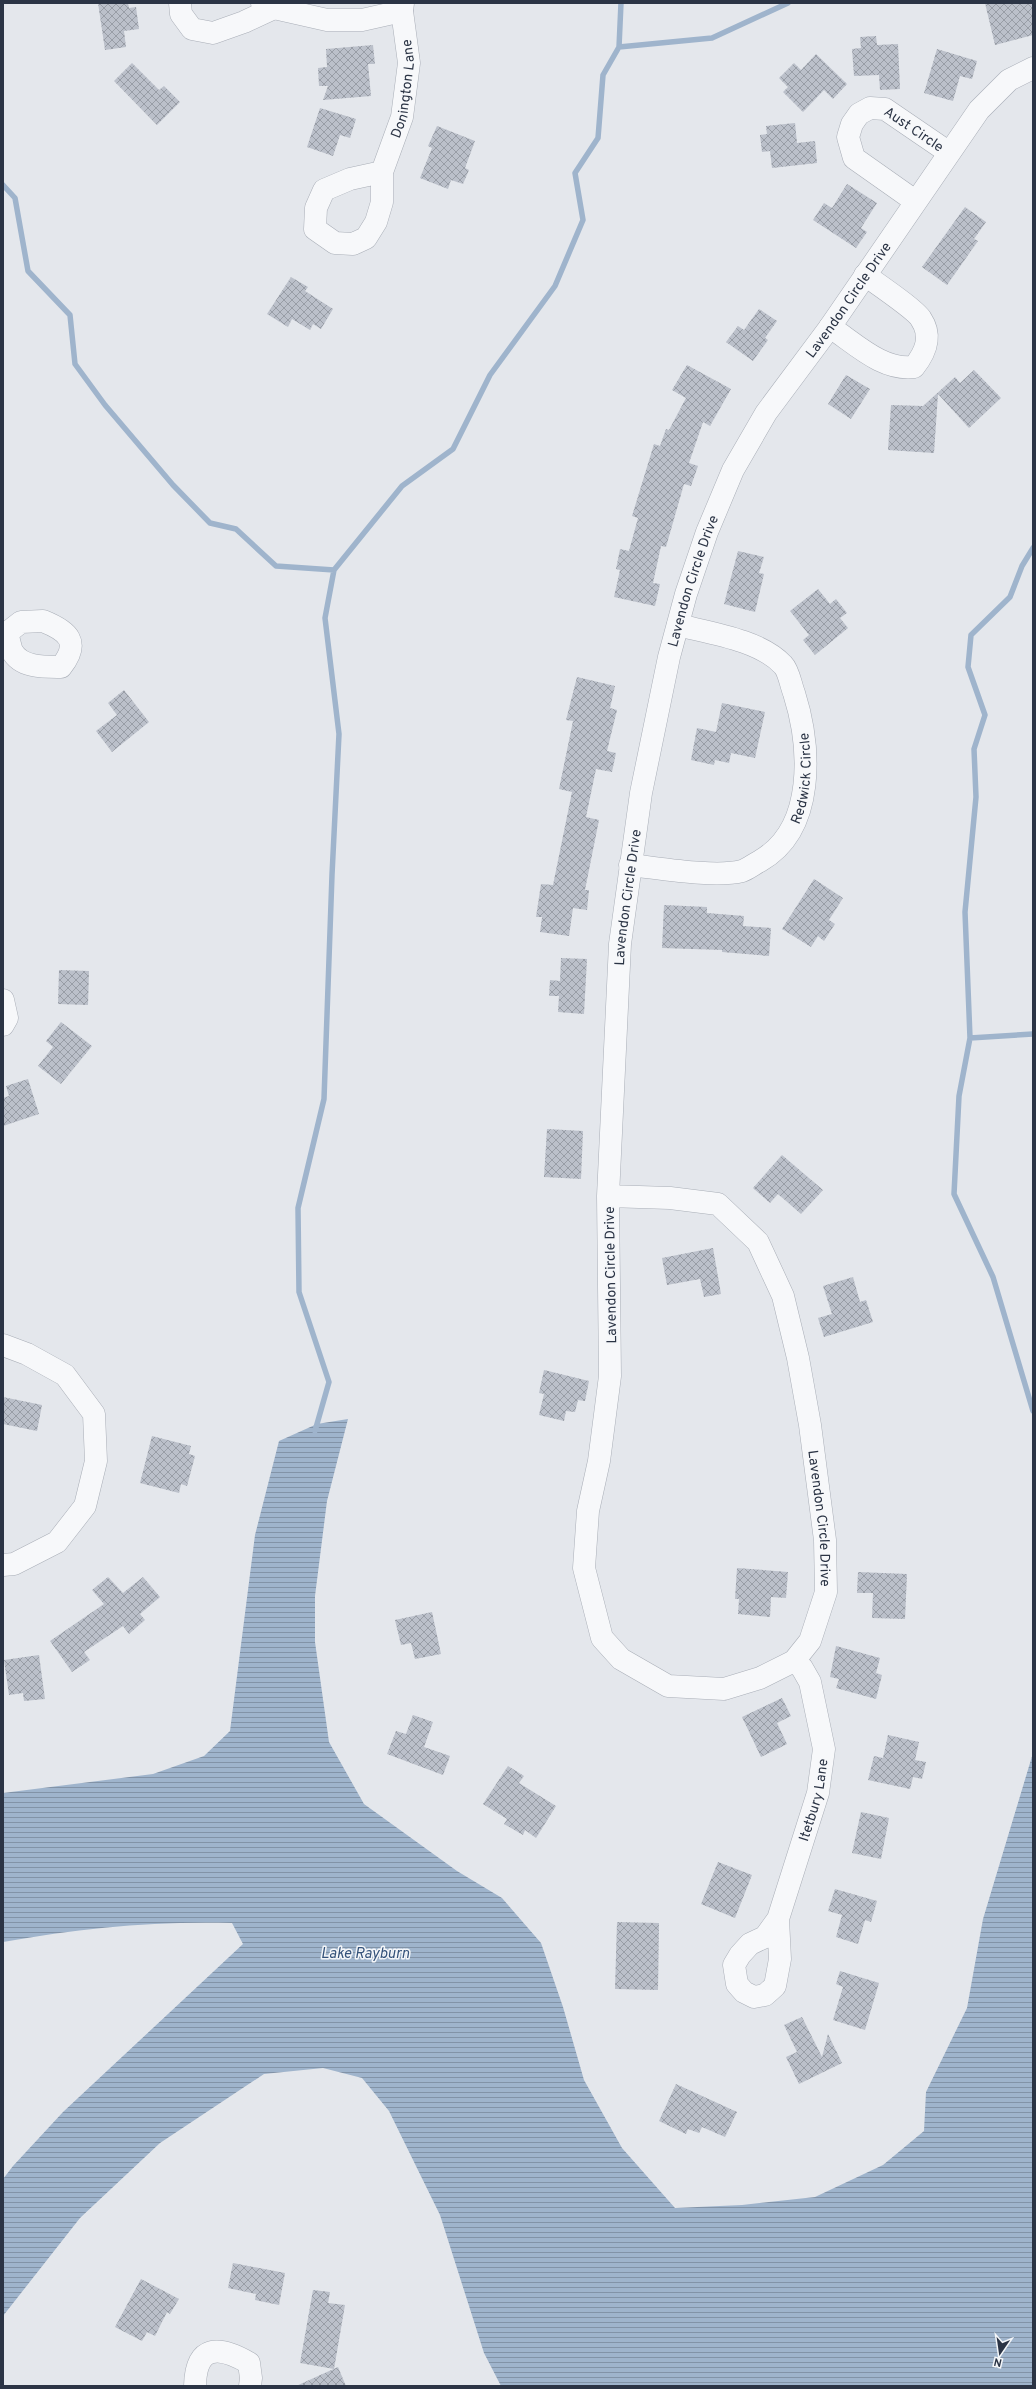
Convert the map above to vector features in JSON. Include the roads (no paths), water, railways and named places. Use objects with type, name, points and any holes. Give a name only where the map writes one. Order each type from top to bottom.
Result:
[{"type":"street","points":[[180,3],[180,14],[192,28],[213,33],[244,22],[268,6],[327,20],[362,20],[402,7]]},
{"type":"street","name":"Donington Lane","points":[[382,172],[402,117],[409,63],[402,7]]},
{"type":"street","name":"Lavendon Circle Drive","points":[[608,1196],[670,1198],[718,1204],[758,1242],[783,1296],[798,1358],[810,1425],[816,1483],[825,1540],[826,1592],[810,1640],[794,1661],[760,1678],[724,1689],[668,1686],[622,1659],[602,1638],[584,1568],[588,1511],[599,1461],[610,1376],[608,1196],[620,944],[630,865],[654,724],[678,625],[707,532],[733,470],[766,413],[830,326],[948,152],[979,110],[1009,80],[1033,68]]},
{"type":"street","name":"Aust Circle","points":[[915,201],[854,158],[848,137],[852,124],[859,114],[870,108],[886,108],[948,152]]},
{"type":"street","points":[[830,326],[888,366],[900,369],[914,367],[924,356],[928,344],[921,319],[865,274]]},
{"type":"street","name":"Redwick Circle","points":[[630,865],[709,873],[742,871],[771,854],[789,832],[793,826],[805,790],[804,748],[798,705],[784,666],[750,642],[678,625]]},
{"type":"street","points":[[3,1000],[7,1018],[3,1025]]},
{"type":"street","points":[[3,1345],[27,1354],[65,1375],[94,1414],[96,1461],[86,1506],[58,1542],[14,1564],[3,1566]]},
{"type":"street","name":"Itetbury Lane","points":[[778,1918],[818,1793],[824,1749],[817,1709],[810,1682],[802,1668],[794,1661]]},
{"type":"street","points":[[195,2386],[196,2369],[203,2357],[217,2350],[232,2354],[249,2363],[252,2378],[250,2386]]},
{"type":"water","name":"Lake Rayburn","points":[[348,1419],[327,1501],[315,1596],[315,1642],[329,1742],[364,1804],[457,1871],[502,1898],[541,1943],[563,2007],[584,2080],[622,2148],[675,2208],[742,2205],[815,2197],[883,2165],[924,2131],[926,2092],[967,2008],[983,1919],[1033,1753],[1033,2386],[501,2386],[484,2353],[440,2215],[389,2111],[362,2078],[323,2068],[264,2074],[160,2143],[80,2218],[3,2316],[3,2179],[13,2166],[63,2112],[243,1944],[232,1923],[174,1923],[117,1926],[3,1942],[3,1793],[153,1774],[204,1756],[230,1731],[255,1535],[279,1441],[317,1424]]},
{"type":"waterway","points":[[315,1431],[329,1382],[299,1292],[298,1208],[324,1099],[332,875],[339,734],[325,618],[334,570],[402,486],[453,449],[490,375],[555,286],[583,220],[575,173],[598,138],[603,75],[619,47],[621,3]]},
{"type":"waterway","points":[[619,47],[712,38],[788,3]]},
{"type":"waterway","points":[[3,185],[15,198],[28,271],[70,315],[75,364],[105,405],[173,485],[210,523],[236,529],[276,566],[334,570]]},
{"type":"waterway","points":[[1033,548],[1022,566],[1010,597],[971,635],[968,667],[985,715],[974,749],[976,797],[965,912],[970,1038],[959,1096],[954,1194],[993,1277],[1033,1411]]},
{"type":"waterway","points":[[970,1038],[1033,1034]]}]
